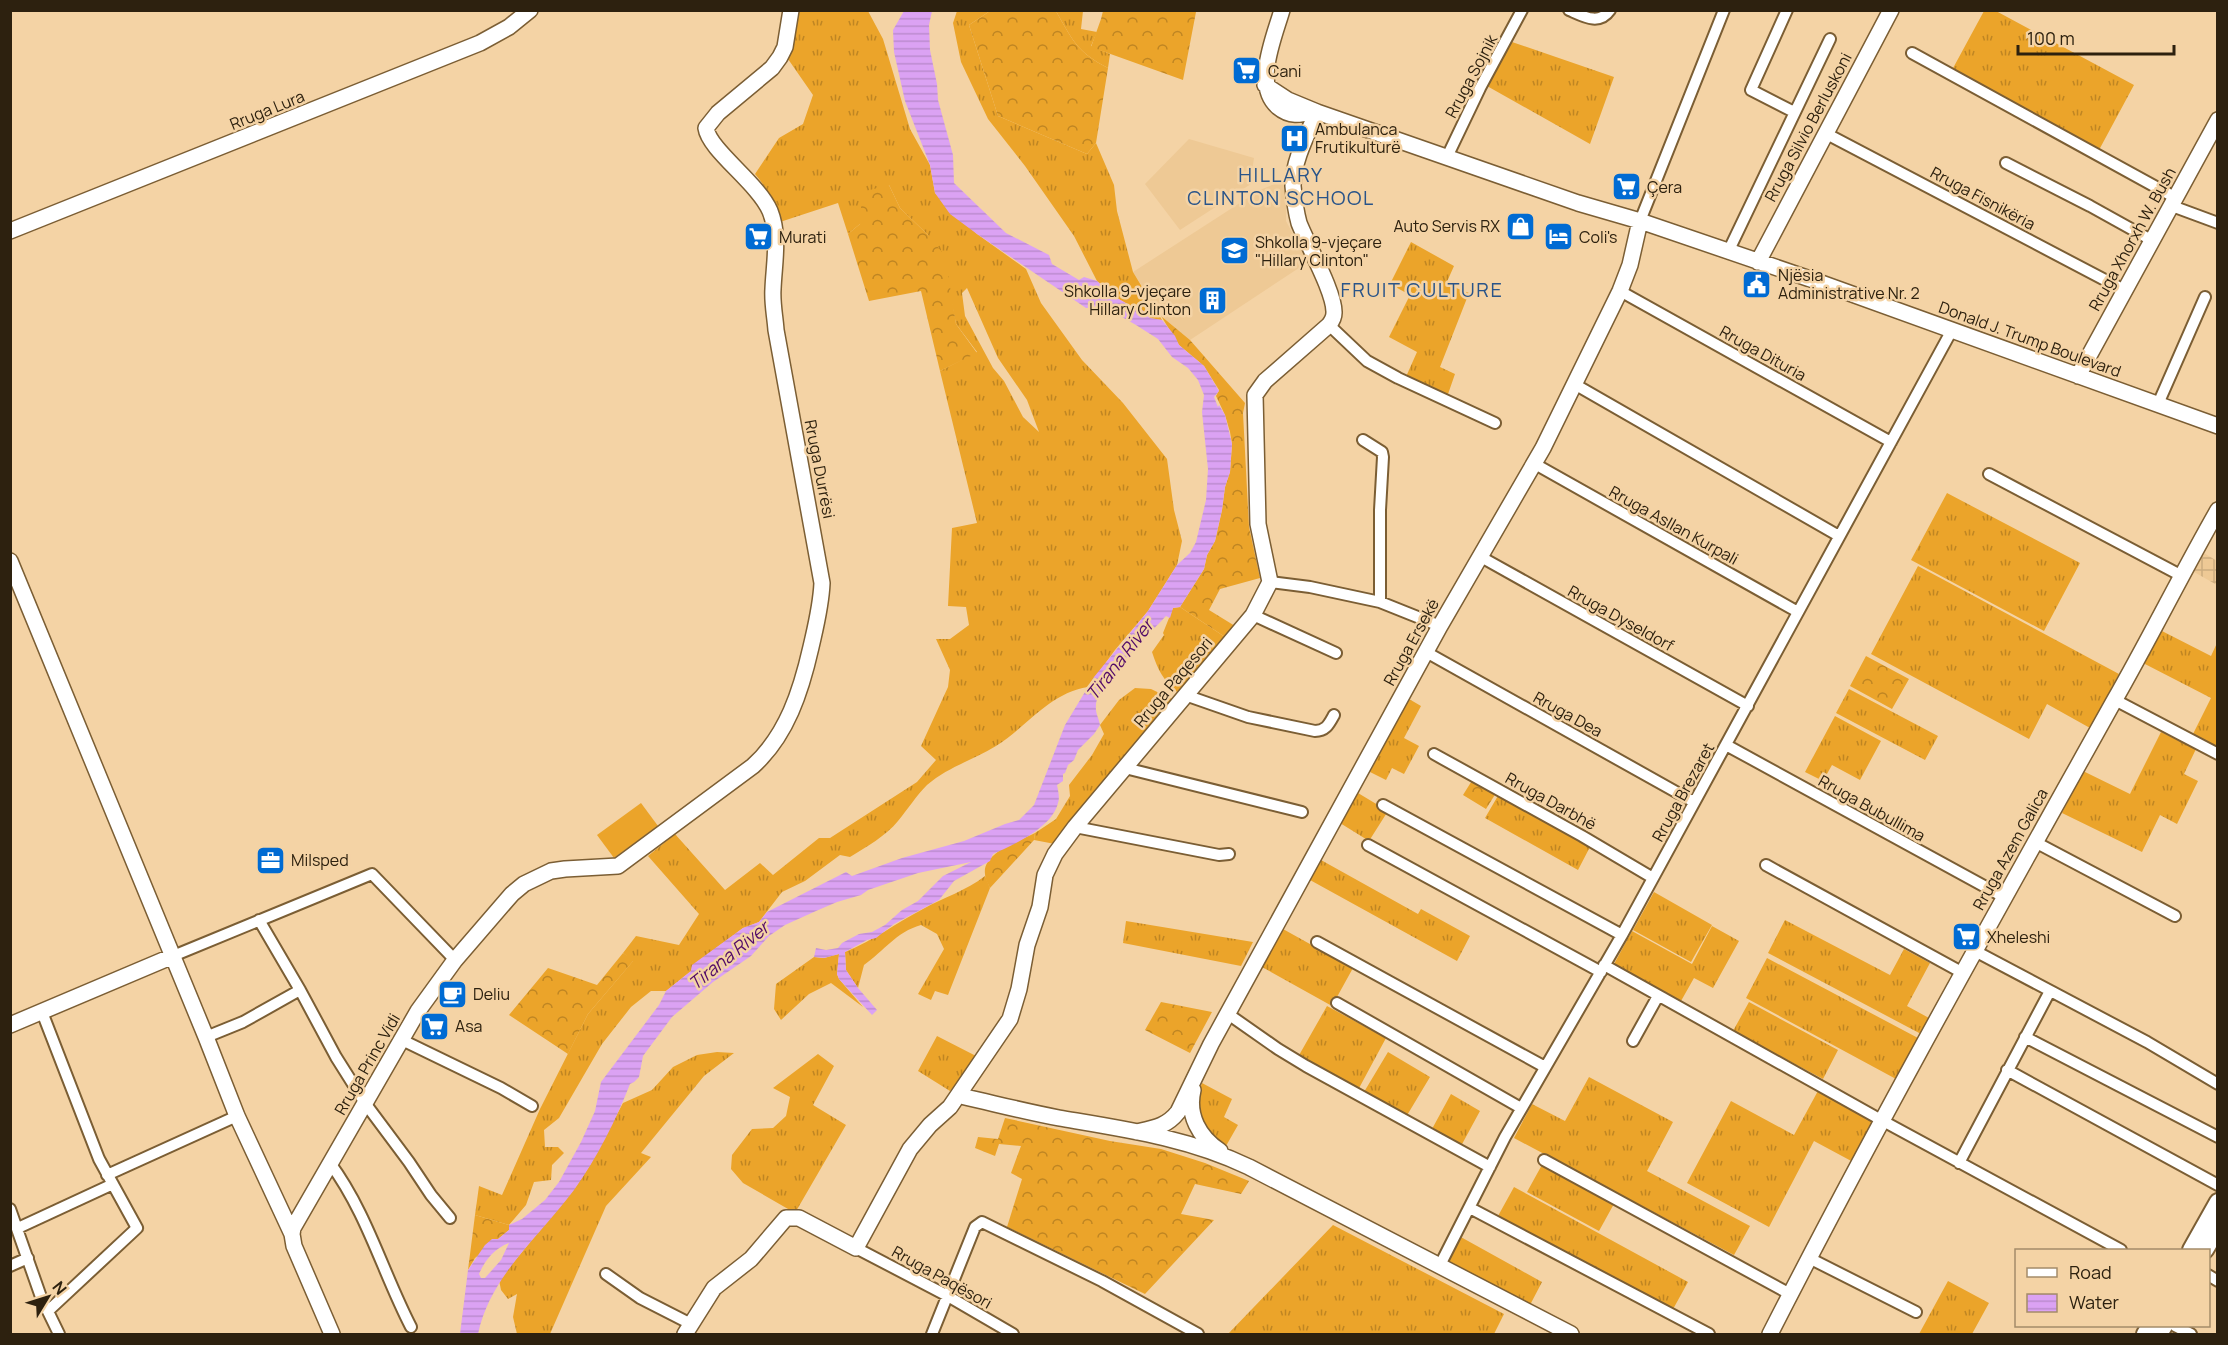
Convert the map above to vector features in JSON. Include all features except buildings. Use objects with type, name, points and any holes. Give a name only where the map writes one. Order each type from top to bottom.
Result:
[{"type":"main road","points":[[2192,1249],[2217,1202]]},
{"type":"main road","points":[[2206,1249],[2217,1228]]},
{"type":"street","name":"Rruga Lura","points":[[10,231],[480,44],[509,27],[530,10]]},
{"type":"street","name":"Rruga Durrësi","points":[[577,868],[618,866],[753,766],[767,753],[787,721],[802,681],[819,617],[822,583],[776,330],[773,290],[777,248],[775,228],[757,189],[710,140],[706,128],[718,113],[772,68],[780,57],[785,46],[791,10]]},
{"type":"street","name":"Donald J. Trump Boulevard","points":[[1282,10],[1268,64],[1266,85],[1271,99],[1286,112],[1298,115],[1315,111],[1758,262],[2217,425]]},
{"type":"street","name":"Rruga Sojnik","points":[[1447,157],[1480,88],[1522,10]]},
{"type":"street","points":[[1569,10],[1598,19],[1603,18],[1610,10]]},
{"type":"street","points":[[1640,221],[1724,10]]},
{"type":"street","points":[[1787,10],[1751,90],[1794,112]]},
{"type":"street","name":"Rruga Silvio Berluskoni","points":[[1758,262],[1891,10]]},
{"type":"street","points":[[1728,252],[1830,39]]},
{"type":"street","points":[[1912,53],[2174,202],[2217,223]]},
{"type":"street","points":[[1315,111],[1295,171],[1293,186],[1299,222],[1333,304],[1334,313],[1329,325],[1265,381],[1255,395],[1258,524],[1270,582],[1310,587],[1380,602],[1440,626]]},
{"type":"street","name":"Rruga Xhorxh W. Bush","points":[[2078,375],[2216,125]]},
{"type":"street","name":"Rruga Fisnikëria","points":[[1826,133],[2126,291]]},
{"type":"street","points":[[2006,163],[2153,241]]},
{"type":"street","name":"Rruga Ersekë","points":[[1185,1113],[1197,1074],[1228,1014],[1440,626],[1481,558],[1576,385],[1620,291],[1630,265],[1640,221]]},
{"type":"street","name":"Rruga Dituria","points":[[1620,291],[1891,442]]},
{"type":"street","points":[[2158,404],[2205,297]]},
{"type":"street","points":[[1329,325],[1367,361],[1495,423]]},
{"type":"street","name":"Rruga Brezaret","points":[[1439,1267],[1521,1108],[1622,935],[1952,330]]},
{"type":"street","points":[[1576,385],[1839,536]]},
{"type":"street","points":[[1363,440],[1382,452],[1383,457],[1380,602]]},
{"type":"street","name":"Rruga Asllan Kurpali","points":[[1534,464],[1798,612]]},
{"type":"street","points":[[1989,474],[2182,576]]},
{"type":"street","name":"Rruga Azem Galica","points":[[1770,1335],[1809,1257],[2004,897],[2182,576],[2213,529],[2217,510]]},
{"type":"street","name":"Rruga Dyseldorf","points":[[1481,558],[1748,706]]},
{"type":"street","points":[[10,561],[237,1116],[292,1234],[298,1255],[332,1335]]},
{"type":"street","name":"Rruga Paqesori","points":[[856,1248],[910,1149],[959,1094],[1010,1018],[1027,945],[1040,907],[1046,875],[1055,854],[1075,827],[1253,615],[1270,582]]},
{"type":"street","points":[[1253,615],[1336,653]]},
{"type":"street","name":"Rruga Dea","points":[[1426,652],[1694,802]]},
{"type":"street","points":[[1185,695],[1248,717],[1315,731],[1321,731],[1326,727],[1334,715]]},
{"type":"street","points":[[2115,700],[2217,754]]},
{"type":"street","name":"Rruga Bubullima","points":[[1726,745],[2004,897]]},
{"type":"street","name":"Rruga Darbhë","points":[[1434,754],[1573,830],[1653,878]]},
{"type":"street","points":[[1125,768],[1302,812]]},
{"type":"street","points":[[1383,805],[1622,935]]},
{"type":"street","points":[[1075,827],[1219,855],[1229,854]]},
{"type":"street","points":[[2035,842],[2175,916]]},
{"type":"street","points":[[1368,845],[1658,996],[2117,1249]]},
{"type":"street","points":[[1766,865],[1963,973]]},
{"type":"street","name":"Rruga Princ Vidi","points":[[292,1234],[293,1228],[330,1163],[424,1003],[455,960],[512,894],[524,884],[551,871],[577,868]]},
{"type":"street","points":[[10,1025],[372,874],[455,960]]},
{"type":"street","points":[[259,920],[336,1057],[365,1103],[450,1218]]},
{"type":"street","points":[[1317,942],[1545,1067]]},
{"type":"street","points":[[1975,951],[2146,1042],[2217,1084]]},
{"type":"street","points":[[206,1037],[243,1022],[300,990]]},
{"type":"street","points":[[1959,1163],[2050,991]]},
{"type":"street","points":[[1633,1041],[1658,996]]},
{"type":"street","points":[[1337,1003],[1521,1108]]},
{"type":"street","points":[[42,1012],[99,1159],[137,1228],[48,1311]]},
{"type":"street","points":[[1228,1014],[1288,1055],[1490,1167]]},
{"type":"street","points":[[2025,1036],[2217,1137]]},
{"type":"street","points":[[402,1040],[501,1088],[532,1106]]},
{"type":"street","points":[[2007,1071],[2217,1185]]},
{"type":"street","points":[[959,1094],[1037,1114],[1181,1141],[1238,1162]]},
{"type":"street","points":[[1137,1132],[1157,1128],[1185,1113]]},
{"type":"street","points":[[1181,1141],[1176,1133],[1185,1113]]},
{"type":"street","points":[[1185,1113],[1211,1145],[1238,1162],[1571,1335]]},
{"type":"street","points":[[18,1228],[237,1116]]},
{"type":"street","points":[[1544,1160],[1790,1294]]},
{"type":"street","points":[[330,1163],[360,1211],[399,1305],[411,1327]]},
{"type":"street","points":[[1470,1208],[1709,1335]]},
{"type":"street","points":[[10,1209],[48,1311],[60,1335]]},
{"type":"street","points":[[606,1274],[688,1329],[714,1288],[751,1259],[786,1218],[799,1218],[856,1248]]},
{"type":"street","points":[[932,1335],[975,1227],[982,1222],[1102,1281],[1198,1335]]},
{"type":"street","name":"Rruga Paqësori","points":[[856,1248],[946,1295],[1013,1335]]},
{"type":"street","points":[[1809,1257],[1916,1312]]},
{"type":"street","points":[[10,1266],[28,1258]]},
{"type":"street","points":[[2177,1327],[2191,1335]]},
{"type":"shaded area","points":[[1189,139],[1254,158],[1252,171],[1254,182],[1180,230],[1145,184]]},
{"type":"shaded area","name":"Shkolla 9-vjeçare \"Hillary Clinton\"","points":[[1286,179],[1286,221],[1308,262],[1190,340],[1161,316],[1133,272],[1260,190]]},
{"type":"shaded area","points":[[2204,553],[2217,561],[2217,585],[2194,572]]},
{"type":"green space","points":[[795,11],[868,11],[883,39],[910,129],[930,165],[935,193],[977,234],[1026,269],[1041,303],[1082,360],[1123,403],[1167,459],[1174,510],[1182,541],[1177,565],[1148,611],[1088,687],[1074,690],[1050,703],[996,746],[935,779],[923,789],[898,821],[882,836],[850,857],[840,855],[805,881],[782,892],[759,922],[743,928],[692,966],[691,971],[666,991],[651,991],[631,1007],[602,1044],[559,1118],[544,1130],[545,1147],[558,1147],[564,1153],[552,1165],[551,1180],[534,1182],[526,1205],[509,1225],[475,1215],[479,1186],[502,1195],[540,1109],[588,1014],[633,961],[623,953],[636,936],[679,945],[699,914],[648,856],[675,834],[725,890],[760,863],[773,875],[819,838],[830,838],[917,782],[936,760],[921,746],[948,687],[950,670],[936,639],[950,639],[969,625],[966,607],[948,606],[952,528],[977,523],[940,371],[977,352],[956,324],[950,294],[928,235],[900,208],[889,185],[860,224],[848,234],[838,203],[780,222],[764,185],[755,174],[779,138],[803,124],[813,95],[788,59]],"holes":[[[967,288],[998,358],[1027,400],[1039,432],[1023,417],[965,316],[962,293]]]},
{"type":"green space","points":[[957,11],[990,11],[969,25],[998,116],[1087,154],[1096,143],[1114,185],[1117,211],[1133,272],[1162,320],[1150,318],[1140,308],[1115,297],[1097,281],[1074,236],[1025,166],[988,119],[961,62],[953,23]]},
{"type":"green space","points":[[990,11],[1056,11],[1082,51],[1108,68],[1096,143],[1087,154],[998,116],[969,25]]},
{"type":"green space","points":[[1056,11],[1083,11],[1081,29],[1097,32],[1091,46],[1110,54],[1108,68],[1082,51]]},
{"type":"green space","points":[[1103,11],[1196,12],[1183,80],[1091,47]]},
{"type":"green space","points":[[1984,11],[1996,11],[2134,85],[2099,150],[1952,70]]},
{"type":"green space","points":[[1512,42],[1614,77],[1590,144],[1487,86]]},
{"type":"green space","points":[[889,185],[900,208],[928,235],[945,256],[956,324],[977,353],[940,371],[921,291],[869,301],[848,234],[860,224],[862,192]]},
{"type":"green space","points":[[1411,242],[1454,266],[1446,284],[1469,293],[1440,367],[1455,374],[1447,397],[1405,379],[1417,352],[1389,337],[1410,295],[1390,284]]},
{"type":"green space","points":[[1161,316],[1190,340],[1245,403],[1243,413],[1249,527],[1260,578],[1220,589],[1209,610],[1235,626],[1225,637],[1180,607],[1204,569],[1207,555],[1215,541],[1230,472],[1232,444],[1230,432],[1216,396],[1219,390],[1204,366],[1179,345]]},
{"type":"green space","points":[[1947,493],[2080,563],[2044,631],[1911,560]]},
{"type":"green space","points":[[1918,566],[2119,674],[2090,728],[2047,704],[2029,739],[1871,654]]},
{"type":"green space","points":[[1180,607],[1225,637],[1177,692],[1162,674],[1152,652],[1164,635],[1173,608]]},
{"type":"green space","points":[[2160,630],[2211,656],[2217,643],[2217,749],[2192,736],[2211,698],[2143,663]]},
{"type":"green space","points":[[1866,656],[1909,679],[1892,709],[1850,686]]},
{"type":"green space","points":[[1135,688],[1151,689],[1172,699],[1055,844],[1034,840],[1035,833],[1056,819],[1070,796],[1069,785],[1092,755],[1104,734],[1100,725],[1119,700]]},
{"type":"green space","points":[[1849,689],[1938,736],[1925,760],[1836,713]]},
{"type":"green space","points":[[1409,699],[1421,706],[1404,738],[1419,746],[1404,774],[1392,768],[1386,780],[1370,772]]},
{"type":"green space","points":[[1835,716],[1881,741],[1860,780],[1832,765],[1823,781],[1805,772]]},
{"type":"green space","points":[[2161,732],[2196,749],[2184,774],[2198,781],[2177,824],[2160,815],[2142,852],[2062,813],[2083,771],[2130,794]]},
{"type":"green space","points":[[1473,779],[1496,793],[1486,809],[1463,795]]},
{"type":"green space","points":[[1358,793],[1388,811],[1369,841],[1340,823]]},
{"type":"green space","points":[[1499,794],[1591,845],[1578,870],[1485,818]]},
{"type":"green space","points":[[641,803],[658,826],[614,858],[597,835]]},
{"type":"green space","points":[[1035,833],[1034,840],[990,888],[985,874],[989,860],[1011,844]]},
{"type":"green space","points":[[1321,860],[1418,914],[1421,909],[1470,936],[1457,961],[1310,880]]},
{"type":"green space","points":[[985,876],[990,888],[948,995],[935,991],[931,1000],[918,994],[944,949],[937,934],[921,925],[904,932],[864,965],[858,988],[846,970],[845,952]]},
{"type":"green space","points":[[1654,892],[1712,925],[1691,962],[1633,930]]},
{"type":"green space","points":[[1785,920],[1890,975],[1904,949],[1930,963],[1907,1006],[1929,1018],[1921,1034],[1768,953]]},
{"type":"green space","points":[[1126,921],[1253,942],[1241,966],[1123,943]]},
{"type":"green space","points":[[1712,926],[1739,941],[1713,988],[1694,978],[1681,1001],[1614,964],[1632,931],[1692,964]]},
{"type":"green space","points":[[1283,929],[1353,968],[1332,1006],[1262,967]]},
{"type":"green space","points":[[623,953],[634,960],[588,1014],[568,1054],[509,1015],[548,968],[597,985]]},
{"type":"green space","points":[[839,954],[837,974],[839,979],[863,1007],[831,983],[809,994],[781,1020],[774,1009],[776,984],[814,957],[824,958]]},
{"type":"green space","points":[[1767,958],[1918,1038],[1896,1079],[1746,998]]},
{"type":"green space","points":[[1161,1002],[1212,1012],[1190,1053],[1145,1030]]},
{"type":"green space","points":[[1749,1002],[1838,1050],[1823,1079],[1733,1031]]},
{"type":"green space","points":[[1327,1006],[1386,1038],[1358,1090],[1298,1057]]},
{"type":"green space","points":[[937,1036],[978,1057],[950,1091],[918,1071]]},
{"type":"green space","points":[[717,1052],[734,1053],[704,1076],[641,1153],[651,1157],[606,1206],[550,1334],[517,1334],[513,1317],[517,1294],[508,1299],[501,1290],[499,1280],[574,1189],[590,1165],[623,1103],[652,1090],[673,1067],[697,1055]]},
{"type":"green space","points":[[1388,1052],[1430,1077],[1406,1117],[1364,1092]]},
{"type":"green space","points":[[818,1054],[834,1066],[813,1105],[846,1125],[795,1213],[743,1183],[731,1169],[732,1155],[752,1129],[773,1128],[786,1116],[790,1097],[773,1088]]},
{"type":"green space","points":[[1589,1077],[1673,1122],[1647,1171],[1750,1226],[1734,1255],[1514,1138],[1532,1104],[1565,1121]]},
{"type":"green space","points":[[1202,1083],[1232,1099],[1224,1117],[1238,1125],[1226,1146],[1210,1134],[1200,1120],[1197,1103]]},
{"type":"green space","points":[[1819,1089],[1878,1121],[1855,1163],[1814,1141],[1769,1227],[1687,1183],[1731,1101],[1794,1135]]},
{"type":"green space","points":[[1451,1094],[1480,1111],[1461,1146],[1432,1129]]},
{"type":"green space","points":[[1005,1118],[1110,1141],[1161,1149],[1205,1163],[1249,1181],[1241,1194],[1195,1184],[1181,1214],[1214,1220],[1145,1294],[1007,1227],[1022,1179],[1011,1173],[1021,1146],[999,1144],[995,1156],[975,1148],[978,1137],[998,1139]]},
{"type":"green space","points":[[1543,1163],[1615,1202],[1599,1231],[1527,1192]]},
{"type":"green space","points":[[1514,1187],[1688,1282],[1672,1311],[1498,1216]]},
{"type":"green space","points":[[475,1215],[509,1225],[509,1230],[475,1258],[468,1270]]},
{"type":"green space","points":[[1333,1225],[1504,1314],[1494,1334],[1228,1334]]},
{"type":"green space","points":[[1459,1236],[1542,1282],[1530,1305],[1446,1260]]},
{"type":"green space","points":[[1948,1281],[1989,1303],[1972,1334],[1919,1334]]},
{"type":"water","name":"Tirana River","points":[[904,11],[932,11],[929,25],[930,50],[938,100],[953,155],[954,183],[1006,233],[1049,255],[1052,264],[1079,280],[1084,277],[1097,281],[1115,297],[1140,308],[1150,318],[1162,320],[1179,345],[1204,366],[1219,391],[1214,397],[1218,407],[1219,405],[1225,415],[1232,444],[1230,472],[1215,541],[1207,555],[1204,569],[1180,607],[1173,608],[1170,618],[1166,616],[1125,660],[1098,697],[1096,706],[1100,725],[1078,750],[1074,760],[1063,774],[1063,781],[1057,785],[1059,801],[1048,820],[1031,834],[993,854],[990,861],[954,881],[939,900],[894,924],[876,938],[867,940],[845,952],[846,970],[877,1010],[872,1015],[839,979],[837,974],[839,954],[824,958],[814,957],[816,948],[826,950],[838,948],[842,943],[859,934],[872,932],[885,925],[902,910],[918,901],[943,876],[971,862],[918,873],[837,902],[785,925],[769,936],[751,956],[713,982],[672,1017],[643,1056],[639,1077],[630,1084],[619,1111],[582,1178],[518,1258],[493,1294],[478,1334],[460,1334],[468,1270],[485,1245],[492,1239],[498,1239],[509,1230],[509,1225],[522,1219],[545,1200],[559,1182],[595,1111],[601,1082],[659,1005],[666,991],[691,971],[692,965],[743,928],[759,922],[767,912],[846,872],[852,876],[902,858],[964,841],[1019,820],[1034,805],[1065,725],[1094,677],[1148,611],[1177,565],[1190,553],[1196,542],[1206,500],[1208,469],[1202,412],[1204,395],[1198,380],[1188,368],[1172,357],[1158,339],[1122,317],[1095,308],[1086,308],[950,214],[935,193],[930,165],[905,101],[894,52],[893,30]],"holes":[[[509,1243],[501,1260],[485,1278],[481,1278],[479,1274],[487,1259],[499,1248]]]},
{"type":"place","name":"Cani","points":[[1247,71]]},
{"type":"place","name":"Ambulanca Frutikulturë","points":[[1294,138]]},
{"type":"place","name":"Çera","points":[[1626,187]]},
{"type":"place","name":"Auto Servis RX","points":[[1521,226]]},
{"type":"place","name":"Murati","points":[[758,237]]},
{"type":"place","name":"Coli's","points":[[1558,237]]},
{"type":"place","name":"Shkolla 9-vjeçare \"Hillary Clinton\"","points":[[1234,251]]},
{"type":"place","name":"Njësia Administrative Nr. 2","points":[[1757,284]]},
{"type":"place","name":"Shkolla 9-vjeçare Hillary Clinton","points":[[1212,300]]},
{"type":"place","name":"Milsped","points":[[270,860]]},
{"type":"place","name":"Xheleshi","points":[[1966,937]]},
{"type":"place","name":"Deliu","points":[[452,994]]},
{"type":"place","name":"Asa","points":[[434,1026]]},
{"type":"district","name":"HILLARY CLINTON SCHOOL","points":[[1281,186]]},
{"type":"district","name":"FRUIT CULTURE","points":[[1422,290]]}]
